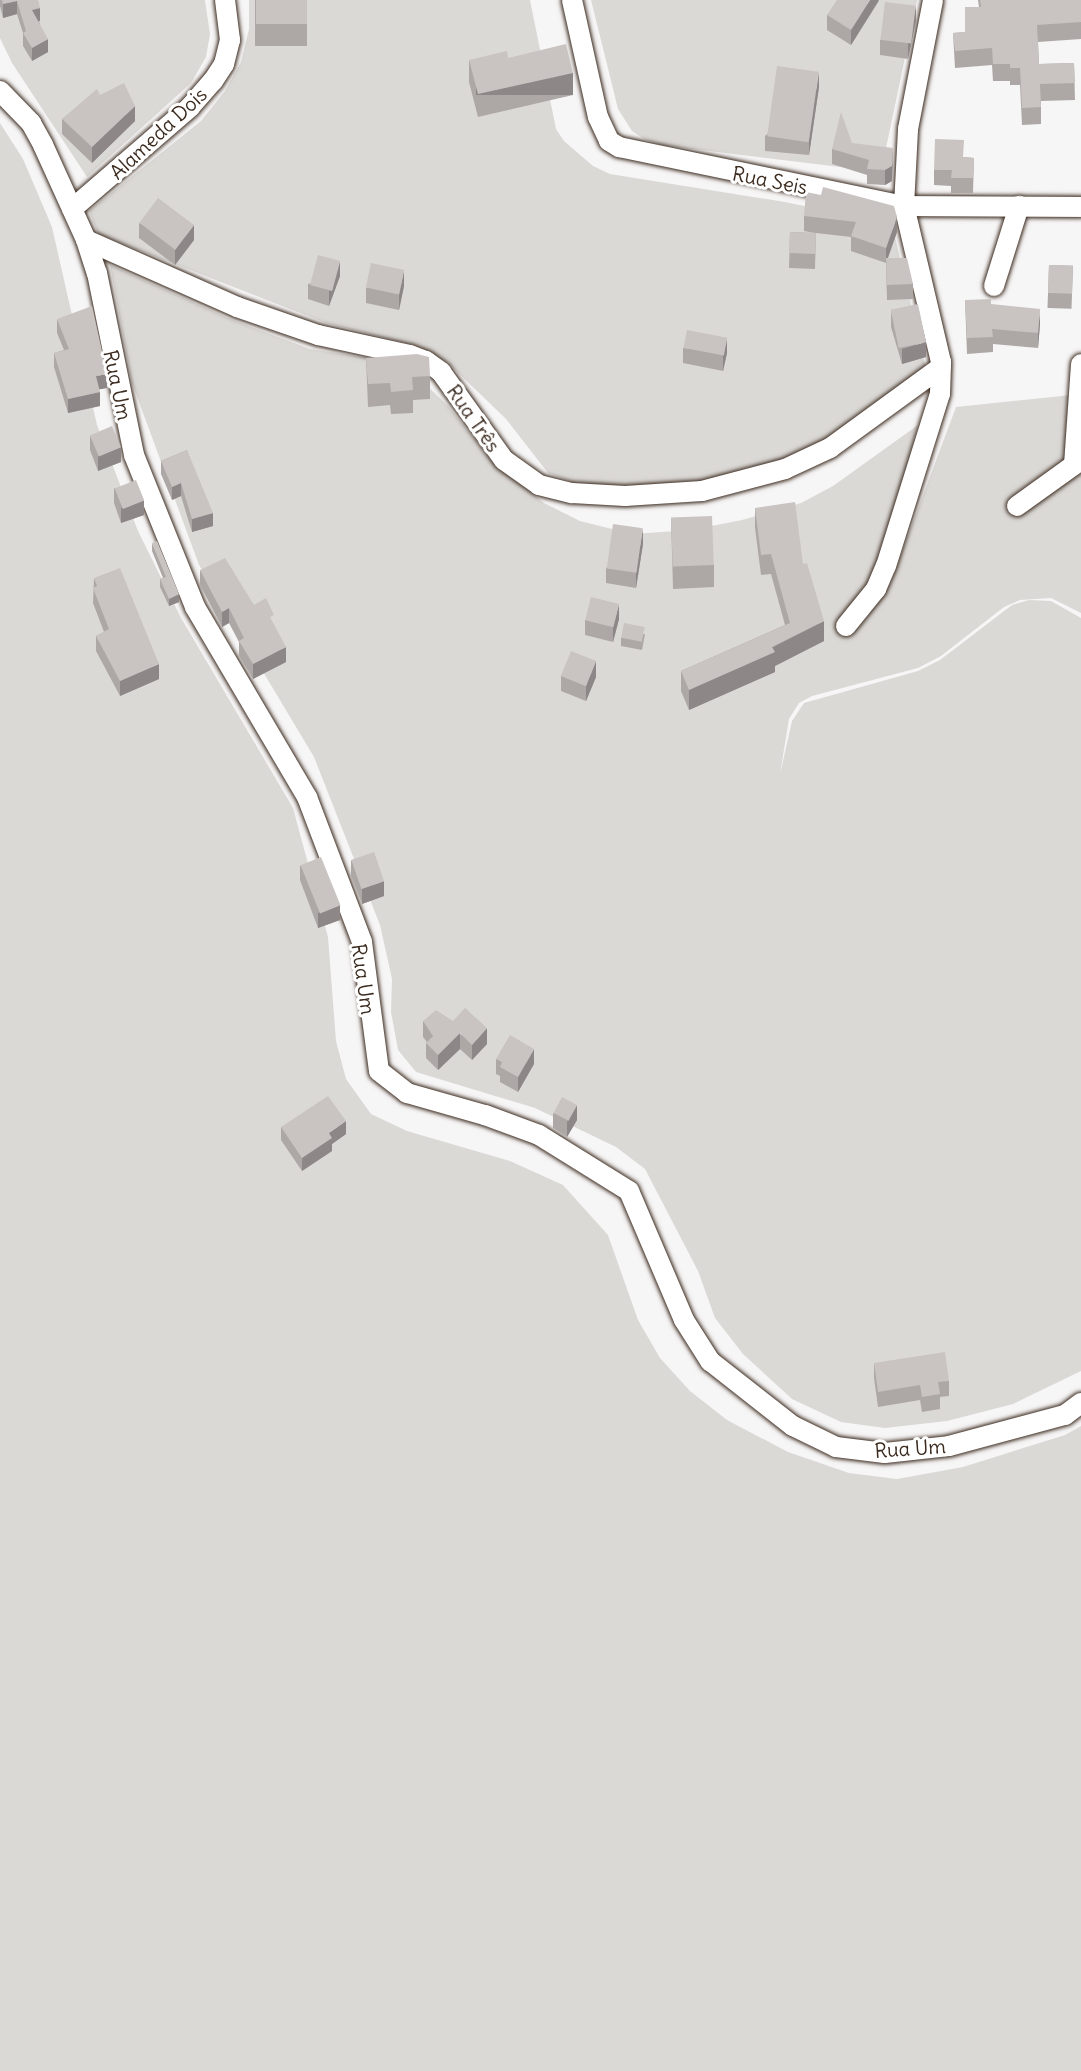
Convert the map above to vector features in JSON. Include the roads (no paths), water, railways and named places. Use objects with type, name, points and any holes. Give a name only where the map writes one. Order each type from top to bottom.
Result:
[{"type":"street","name":"Alameda Dois","points":[[72,209],[190,107],[213,81],[224,64],[230,40],[225,0]]},
{"type":"street","name":"Rua Seis","points":[[572,0],[598,117],[609,141],[619,147],[904,206],[1081,207]]},
{"type":"street","points":[[846,626],[876,589],[886,566],[937,406],[941,367],[904,206],[908,129],[933,0]]},
{"type":"street","name":"Rua Um","points":[[0,91],[31,123],[86,240],[97,273],[134,455],[195,607],[307,797],[362,942],[379,1071],[407,1093],[485,1115],[539,1135],[629,1191],[684,1320],[710,1361],[793,1426],[836,1447],[885,1453],[949,1446],[1065,1415],[1081,1403]]},
{"type":"street","points":[[994,286],[1019,206]]},
{"type":"street","name":"Rua Três","points":[[86,240],[237,307],[318,335],[426,361],[441,372],[504,460],[539,485],[572,493],[625,496],[702,491],[785,469],[830,448],[941,367]]},
{"type":"street","points":[[1017,506],[1074,465],[1081,364]]}]
